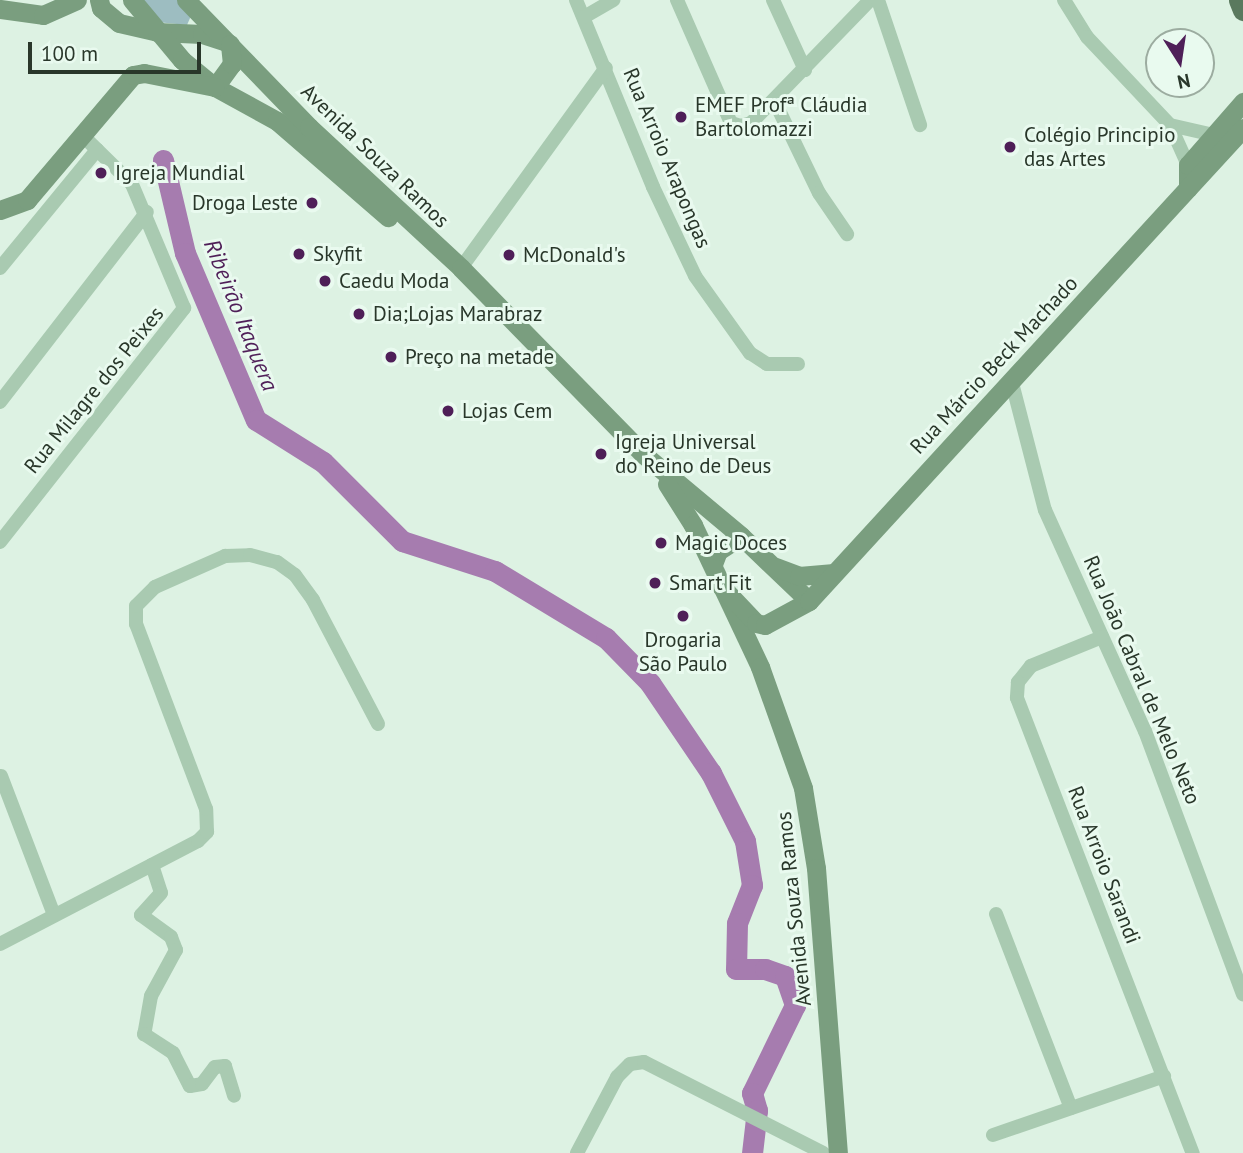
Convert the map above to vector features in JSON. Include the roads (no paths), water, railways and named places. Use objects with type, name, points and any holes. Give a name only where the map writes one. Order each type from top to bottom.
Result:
[{"type":"main road","points":[[0,7],[34,0]]},
{"type":"main road","points":[[0,7],[43,15],[77,0]]},
{"type":"main road","points":[[99,0],[101,8],[119,23],[158,33],[202,34],[230,44],[232,64],[215,88]]},
{"type":"main road","points":[[132,0],[158,33],[215,88]]},
{"type":"main road","name":"Avenida Souza Ramos","points":[[186,0],[309,127],[461,268],[488,300]]},
{"type":"main road","points":[[1239,0],[1243,10]]},
{"type":"main road","points":[[0,210],[27,200],[80,134],[133,75],[144,73],[215,88]]},
{"type":"main road","name":"Avenida Souza Ramos","points":[[215,88],[277,121],[488,300],[652,463],[741,536],[808,601]]},
{"type":"main road","points":[[1188,188],[1188,164],[1243,102]]},
{"type":"main road","name":"Rua Márcio Beck Machado","points":[[808,601],[1243,128]]},
{"type":"main road","name":"Avenida Souza Ramos","points":[[652,463],[682,507],[713,564],[720,585],[760,667],[791,746],[809,814],[838,1153]]},
{"type":"main road","points":[[713,564],[718,551],[741,536]]},
{"type":"main road","points":[[766,562],[799,576],[834,573]]},
{"type":"main road","name":"Avenida Souza Ramos","points":[[720,585],[756,624],[776,622]]},
{"type":"main road","points":[[760,667],[776,622],[808,601]]},
{"type":"street","name":"Rua Arroio Arapongas","points":[[576,0],[676,239],[719,313],[757,359],[775,365],[798,364]]},
{"type":"street","points":[[584,17],[613,0]]},
{"type":"street","points":[[677,0],[731,123],[751,123],[870,0]]},
{"type":"street","points":[[773,0],[805,70]]},
{"type":"street","points":[[878,0],[920,125]]},
{"type":"street","points":[[1064,0],[1087,37],[1170,125],[1188,164]]},
{"type":"street","points":[[461,268],[606,68]]},
{"type":"street","points":[[774,100],[820,193],[847,234]]},
{"type":"street","points":[[1170,125],[1213,135]]},
{"type":"street","name":"Rua Milagre dos Peixes","points":[[0,542],[182,314],[183,301],[147,212],[123,174],[80,134]]},
{"type":"street","points":[[0,268],[97,150]]},
{"type":"street","points":[[0,402],[147,212]]},
{"type":"street","name":"Rua João Cabral de Melo Neto","points":[[1011,379],[1045,510],[1145,731],[1243,995]]},
{"type":"street","points":[[0,944],[198,841],[207,832],[210,820],[136,624],[139,599],[192,567],[235,555],[267,558],[302,583],[378,724]]},
{"type":"street","name":"Rua Arroio Sarandi","points":[[1102,637],[1031,666],[1018,682],[1017,698],[1193,1153]]},
{"type":"street","points":[[1,776],[54,915]]},
{"type":"street","points":[[152,865],[161,893],[141,915],[171,937],[176,950],[151,996],[144,1034],[173,1053],[190,1086],[202,1084],[215,1067],[225,1066],[234,1096]]},
{"type":"street","points":[[996,914],[1071,1108]]},
{"type":"street","points":[[577,1153],[617,1077],[637,1062],[654,1064],[823,1153]]},
{"type":"street","points":[[993,1135],[1164,1076]]},
{"type":"waterway","name":"Ribeirão Itaquera","points":[[163,160],[185,253],[256,420],[323,462],[402,541],[495,571],[606,638],[650,683],[711,773],[745,841],[752,885],[737,923],[736,969],[765,969],[785,976],[795,1005],[752,1093],[757,1110],[752,1153]]},
{"type":"place","name":"EMEF Profª Cláudia Bartolomazzi","points":[[681,117]]},
{"type":"place","name":"Colégio Principio das Artes","points":[[1010,147]]},
{"type":"place","name":"Igreja Mundial","points":[[101,173]]},
{"type":"place","name":"Droga Leste","points":[[312,203]]},
{"type":"place","name":"Skyfit","points":[[299,254]]},
{"type":"place","name":"McDonald's","points":[[509,255]]},
{"type":"place","name":"Caedu Moda","points":[[325,281]]},
{"type":"place","name":"Dia;Lojas Marabraz","points":[[359,314]]},
{"type":"place","name":"Preço na metade","points":[[391,357]]},
{"type":"place","name":"Lojas Cem","points":[[448,411]]},
{"type":"place","name":"Igreja Universal do Reino de Deus","points":[[601,454]]},
{"type":"place","name":"Magic Doces","points":[[661,543]]},
{"type":"place","name":"Smart Fit","points":[[655,583]]},
{"type":"place","name":"Drogaria São Paulo","points":[[683,616]]}]
